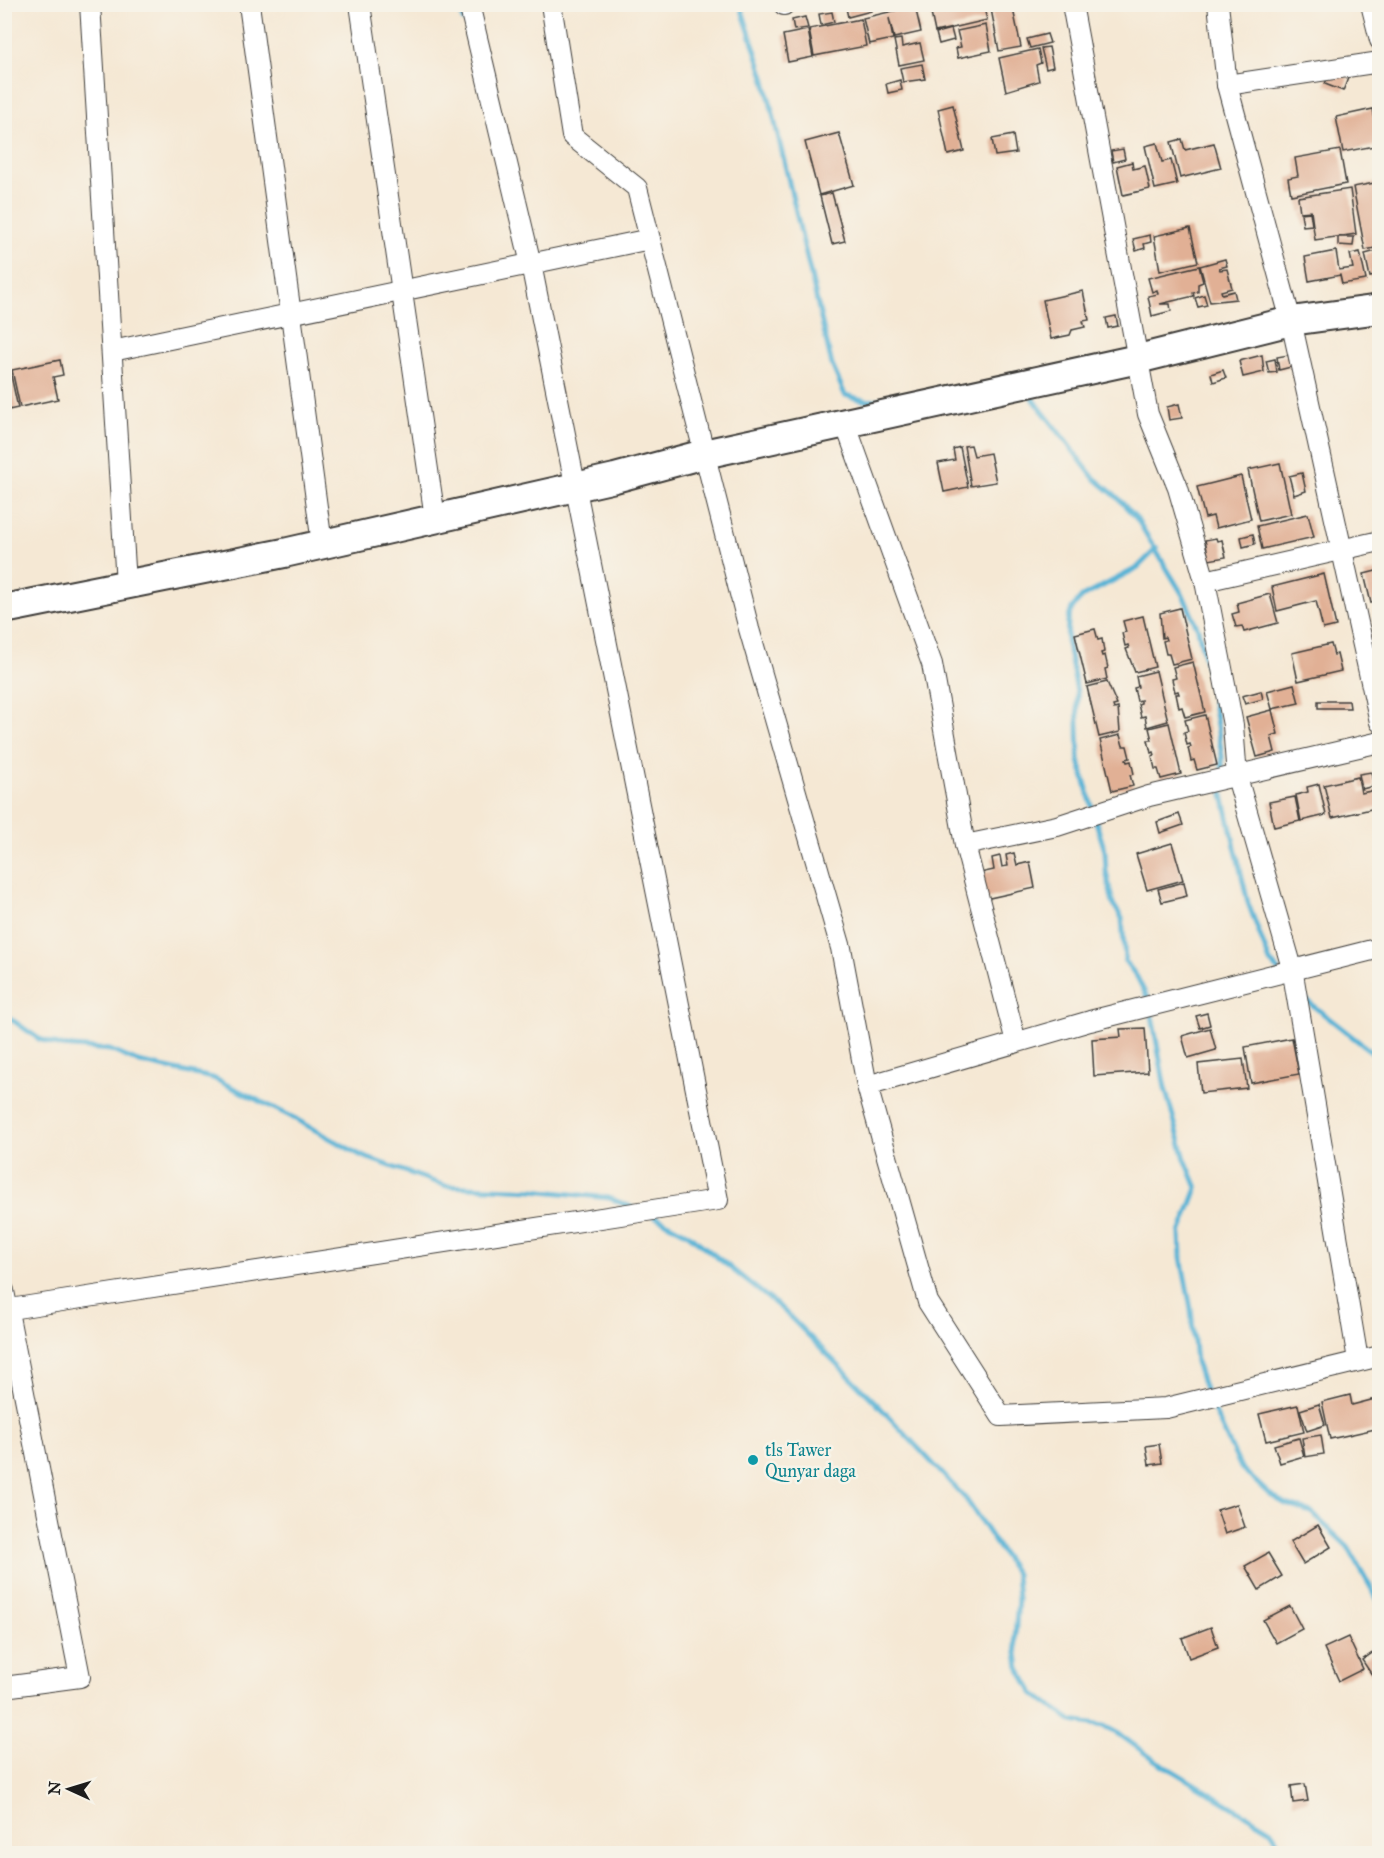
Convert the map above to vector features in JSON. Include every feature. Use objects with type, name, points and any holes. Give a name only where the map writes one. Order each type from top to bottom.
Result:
[{"type":"street","points":[[90,4],[126,584]]},
{"type":"street","points":[[249,4],[322,544]]},
{"type":"street","points":[[360,4],[435,518]]},
{"type":"street","points":[[4,1687],[80,1677],[7,1300],[718,1200],[531,264],[469,4]]},
{"type":"street","points":[[551,4],[572,136],[637,188],[749,629],[841,948],[867,1086],[928,1302],[1001,1416],[1166,1408],[1380,1356]]},
{"type":"street","points":[[1072,4],[1148,414],[1178,488],[1205,581],[1233,724],[1237,777],[1292,968],[1358,1360]]},
{"type":"street","points":[[1218,4],[1227,85],[1291,321],[1380,722]]},
{"type":"street","points":[[1371,4],[1380,40]]},
{"type":"street","points":[[1227,85],[1380,62]]},
{"type":"street","points":[[112,351],[650,239]]},
{"type":"street","points":[[4,609],[322,544],[574,487],[704,454],[1138,359],[1291,321],[1380,309]]},
{"type":"street","points":[[845,423],[932,664],[965,845],[1016,1042]]},
{"type":"street","points":[[1205,581],[1380,541]]},
{"type":"street","points":[[965,845],[1057,826],[1149,796],[1380,742]]},
{"type":"street","points":[[867,1086],[1016,1042],[1292,968],[1380,948]]},
{"type":"building","points":[[869,4],[871,11],[848,17],[846,8]]},
{"type":"building","points":[[929,4],[983,4],[987,20],[935,32]]},
{"type":"building","points":[[1012,4],[1021,47],[999,51],[991,9]]},
{"type":"building","points":[[915,6],[921,32],[894,38],[889,18],[893,39],[869,44],[863,18]]},
{"type":"building","points":[[832,12],[834,22],[821,25],[819,14]]},
{"type":"building","points":[[805,17],[808,28],[794,30],[792,20]]},
{"type":"building","points":[[861,19],[866,46],[814,56],[809,29]]},
{"type":"building","points":[[986,25],[991,51],[958,58],[956,48],[961,47],[957,31]]},
{"type":"building","points":[[951,29],[954,40],[939,44],[936,33]]},
{"type":"building","points":[[808,30],[813,57],[788,62],[783,35]]},
{"type":"building","points":[[1047,34],[1050,43],[1030,48],[1027,39]]},
{"type":"building","points":[[901,39],[902,47],[920,43],[924,60],[899,65],[894,40]]},
{"type":"building","points":[[1049,47],[1053,67],[1046,69],[1041,48]]},
{"type":"building","points":[[1038,49],[1041,63],[1036,65],[1039,81],[1006,91],[999,58]]},
{"type":"building","points":[[922,64],[925,79],[903,82],[900,68]]},
{"type":"building","points":[[1330,71],[1348,78],[1343,91],[1325,84]]},
{"type":"building","points":[[900,80],[902,90],[888,93],[886,84]]},
{"type":"building","points":[[953,105],[964,151],[948,155],[938,109]]},
{"type":"building","points":[[1373,109],[1380,145],[1343,152],[1336,117]]},
{"type":"building","points":[[839,133],[854,185],[819,195],[805,142]]},
{"type":"building","points":[[1013,135],[1016,153],[995,156],[992,139]]},
{"type":"building","points":[[1182,139],[1185,150],[1214,143],[1221,168],[1180,178],[1171,142]]},
{"type":"building","points":[[1157,143],[1162,162],[1171,160],[1177,184],[1155,189],[1145,146]]},
{"type":"building","points":[[1123,149],[1125,159],[1113,162],[1111,151]]},
{"type":"building","points":[[1340,150],[1346,184],[1291,195],[1288,178],[1298,176],[1295,158]]},
{"type":"building","points":[[1132,162],[1133,169],[1145,166],[1150,189],[1123,195],[1117,166]]},
{"type":"building","points":[[1380,182],[1380,247],[1365,250],[1353,187]]},
{"type":"building","points":[[1350,189],[1356,234],[1315,240],[1311,211],[1300,212],[1298,197]]},
{"type":"building","points":[[832,193],[845,241],[832,244],[820,196]]},
{"type":"building","points":[[1310,212],[1312,225],[1303,226],[1301,213]]},
{"type":"building","points":[[1190,228],[1198,262],[1160,271],[1154,236]]},
{"type":"building","points":[[1150,235],[1151,242],[1144,244],[1145,248],[1136,251],[1133,239]]},
{"type":"building","points":[[1338,237],[1354,237],[1353,246],[1338,245]]},
{"type":"building","points":[[1380,250],[1380,275],[1370,277],[1365,254]]},
{"type":"building","points":[[1336,251],[1339,270],[1353,268],[1350,254],[1360,252],[1366,280],[1342,284],[1340,275],[1309,281],[1305,257]]},
{"type":"building","points":[[1225,259],[1227,266],[1219,268],[1220,270],[1227,269],[1232,288],[1221,291],[1222,294],[1234,291],[1236,299],[1210,302],[1200,266]]},
{"type":"building","points":[[1199,266],[1203,282],[1198,284],[1198,292],[1193,293],[1194,296],[1160,304],[1170,304],[1171,311],[1152,316],[1148,296],[1158,294],[1157,290],[1152,292],[1148,278]]},
{"type":"building","points":[[1083,291],[1089,320],[1083,321],[1085,327],[1072,330],[1070,335],[1051,339],[1043,300]]},
{"type":"building","points":[[1204,295],[1207,305],[1198,307],[1195,298]]},
{"type":"building","points":[[1116,316],[1118,326],[1108,328],[1106,318]]},
{"type":"building","points":[[1262,355],[1264,372],[1243,377],[1239,361]]},
{"type":"building","points":[[1288,355],[1291,367],[1279,370],[1277,357]]},
{"type":"building","points":[[1275,359],[1277,372],[1269,373],[1266,361]]},
{"type":"building","points":[[60,360],[63,375],[53,377],[58,399],[20,407],[12,370]]},
{"type":"building","points":[[1223,370],[1226,378],[1213,382],[1211,374]]},
{"type":"building","points":[[10,371],[18,408],[4,411],[4,372]]},
{"type":"building","points":[[1179,404],[1182,418],[1169,420],[1167,407]]},
{"type":"building","points":[[971,445],[974,456],[990,453],[996,482],[971,486],[964,446]]},
{"type":"building","points":[[960,447],[968,487],[944,492],[938,463],[955,460],[953,449]]},
{"type":"building","points":[[1280,463],[1291,514],[1259,521],[1248,470]]},
{"type":"building","points":[[1302,473],[1306,491],[1294,495],[1289,476]]},
{"type":"building","points":[[1241,476],[1251,519],[1216,528],[1213,516],[1205,518],[1197,487]]},
{"type":"building","points":[[1308,514],[1314,537],[1262,549],[1257,526]]},
{"type":"building","points":[[1253,534],[1255,544],[1243,547],[1241,537]]},
{"type":"building","points":[[1216,538],[1217,541],[1222,540],[1226,557],[1209,560],[1205,540]]},
{"type":"building","points":[[1380,570],[1380,601],[1371,603],[1364,574]]},
{"type":"building","points":[[1324,574],[1336,626],[1323,629],[1316,601],[1277,611],[1272,587]]},
{"type":"building","points":[[1270,594],[1278,623],[1244,632],[1242,626],[1236,627],[1232,614],[1239,612],[1237,603]]},
{"type":"building","points":[[1180,608],[1192,659],[1172,664],[1169,654],[1166,654],[1163,641],[1166,640],[1165,637],[1162,638],[1160,613]]},
{"type":"building","points":[[1143,616],[1155,667],[1135,672],[1126,649],[1129,648],[1128,645],[1125,646],[1122,633],[1126,632],[1123,621]]},
{"type":"building","points":[[1095,629],[1098,640],[1102,639],[1104,652],[1101,653],[1102,656],[1105,655],[1108,668],[1105,669],[1107,679],[1087,684],[1075,634]]},
{"type":"building","points":[[1331,644],[1334,655],[1337,654],[1341,671],[1298,681],[1292,653]]},
{"type":"building","points":[[1193,662],[1205,712],[1185,717],[1182,707],[1179,708],[1176,694],[1179,694],[1178,691],[1175,692],[1172,679],[1176,678],[1173,667]]},
{"type":"building","points":[[1156,671],[1168,721],[1147,727],[1145,716],[1141,717],[1138,704],[1141,700],[1137,701],[1134,688],[1138,687],[1136,676]]},
{"type":"building","points":[[1107,682],[1117,705],[1113,706],[1114,709],[1118,708],[1120,732],[1099,737],[1087,687]]},
{"type":"building","points":[[1294,684],[1299,703],[1272,709],[1267,691]]},
{"type":"building","points":[[1261,691],[1263,699],[1245,704],[1242,696]]},
{"type":"building","points":[[1318,701],[1349,701],[1350,708],[1318,708]]},
{"type":"building","points":[[1272,710],[1278,734],[1271,736],[1275,752],[1257,757],[1246,717]]},
{"type":"building","points":[[1205,715],[1217,765],[1197,770],[1194,760],[1191,761],[1188,748],[1191,747],[1190,744],[1187,745],[1184,732],[1188,731],[1185,720]]},
{"type":"building","points":[[1169,723],[1181,774],[1161,779],[1158,769],[1155,769],[1152,756],[1155,755],[1154,752],[1151,753],[1148,740],[1152,740],[1149,728]]},
{"type":"building","points":[[1120,735],[1123,746],[1127,746],[1130,758],[1126,759],[1127,762],[1131,761],[1134,774],[1130,775],[1133,786],[1112,791],[1100,740]]},
{"type":"building","points":[[1371,772],[1374,786],[1362,789],[1359,774]]},
{"type":"building","points":[[1358,777],[1361,793],[1376,790],[1380,807],[1332,818],[1324,785]]},
{"type":"building","points":[[1319,784],[1326,815],[1301,821],[1296,795],[1308,792],[1307,787]]},
{"type":"building","points":[[1295,797],[1300,821],[1274,827],[1269,802]]},
{"type":"building","points":[[1179,814],[1183,825],[1160,833],[1157,822]]},
{"type":"building","points":[[1172,843],[1183,880],[1147,890],[1136,854]]},
{"type":"building","points":[[1014,853],[1017,865],[1030,862],[1035,888],[985,899],[980,873],[994,870],[992,858],[1000,856],[1002,867],[1008,866],[1006,855]]},
{"type":"building","points":[[1184,882],[1187,896],[1162,902],[1158,889]]},
{"type":"building","points":[[1207,1013],[1210,1025],[1200,1028],[1196,1016]]},
{"type":"building","points":[[1145,1028],[1148,1072],[1094,1076],[1092,1039],[1121,1037],[1120,1029]]},
{"type":"building","points":[[1210,1028],[1216,1050],[1188,1058],[1182,1036]]},
{"type":"building","points":[[1292,1038],[1299,1074],[1251,1083],[1245,1047]]},
{"type":"building","points":[[1243,1059],[1247,1088],[1201,1093],[1198,1064]]},
{"type":"building","points":[[1350,1395],[1352,1405],[1375,1399],[1380,1428],[1330,1439],[1322,1402]]},
{"type":"building","points":[[1319,1404],[1325,1425],[1307,1431],[1300,1410]]},
{"type":"building","points":[[1298,1405],[1304,1432],[1266,1441],[1259,1414]]},
{"type":"building","points":[[1321,1435],[1324,1454],[1305,1457],[1302,1438]]},
{"type":"building","points":[[1299,1438],[1304,1456],[1280,1463],[1274,1445]]},
{"type":"building","points":[[1159,1444],[1162,1463],[1149,1465],[1146,1446]]},
{"type":"building","points":[[1237,1504],[1245,1527],[1225,1534],[1217,1510]]},
{"type":"building","points":[[1318,1525],[1331,1547],[1303,1564],[1290,1542]]},
{"type":"building","points":[[1268,1553],[1282,1576],[1259,1590],[1245,1566]]},
{"type":"building","points":[[1290,1606],[1302,1629],[1276,1643],[1263,1620]]},
{"type":"building","points":[[1211,1627],[1218,1647],[1189,1658],[1182,1638]]},
{"type":"building","points":[[1348,1637],[1363,1669],[1339,1681],[1324,1648]]},
{"type":"building","points":[[1380,1648],[1380,1674],[1374,1678],[1362,1660]]},
{"type":"building","points":[[1305,1784],[1308,1801],[1293,1803],[1291,1786]]},
{"type":"waterway","points":[[458,4],[463,20]]},
{"type":"waterway","points":[[740,4],[765,80],[832,365],[845,395],[867,401],[895,398]]},
{"type":"waterway","points":[[1028,392],[1093,477],[1117,497],[1137,519],[1184,597],[1198,629],[1222,756],[1223,795],[1248,903],[1270,962],[1278,970]]},
{"type":"waterway","points":[[1093,810],[1079,761],[1077,692],[1067,640],[1068,621],[1072,608],[1082,597],[1137,568],[1157,548]]},
{"type":"waterway","points":[[1095,819],[1105,851],[1106,871],[1113,904],[1122,918],[1125,961],[1137,977],[1149,1001]]},
{"type":"waterway","points":[[1302,997],[1373,1053],[1380,1067]]},
{"type":"waterway","points":[[1151,1010],[1165,1088],[1185,1159],[1197,1188],[1180,1233],[1181,1257],[1191,1309],[1196,1362],[1206,1393]]},
{"type":"waterway","points":[[4,1014],[39,1039],[61,1046],[110,1050],[138,1062],[213,1078],[290,1116],[362,1156],[446,1186],[533,1190],[609,1198],[631,1207]]},
{"type":"waterway","points":[[654,1216],[688,1234],[782,1309],[877,1404],[966,1499],[1016,1574],[1018,1599],[1015,1638],[1019,1668],[1033,1693],[1072,1721],[1104,1726],[1119,1734],[1153,1759],[1271,1830],[1285,1854]]},
{"type":"waterway","points":[[1210,1402],[1241,1468],[1269,1494],[1286,1504],[1311,1512],[1348,1547],[1380,1604]]},
{"type":"place","name":"tls Tawer Qunyar daga","points":[[753,1460]]}]
